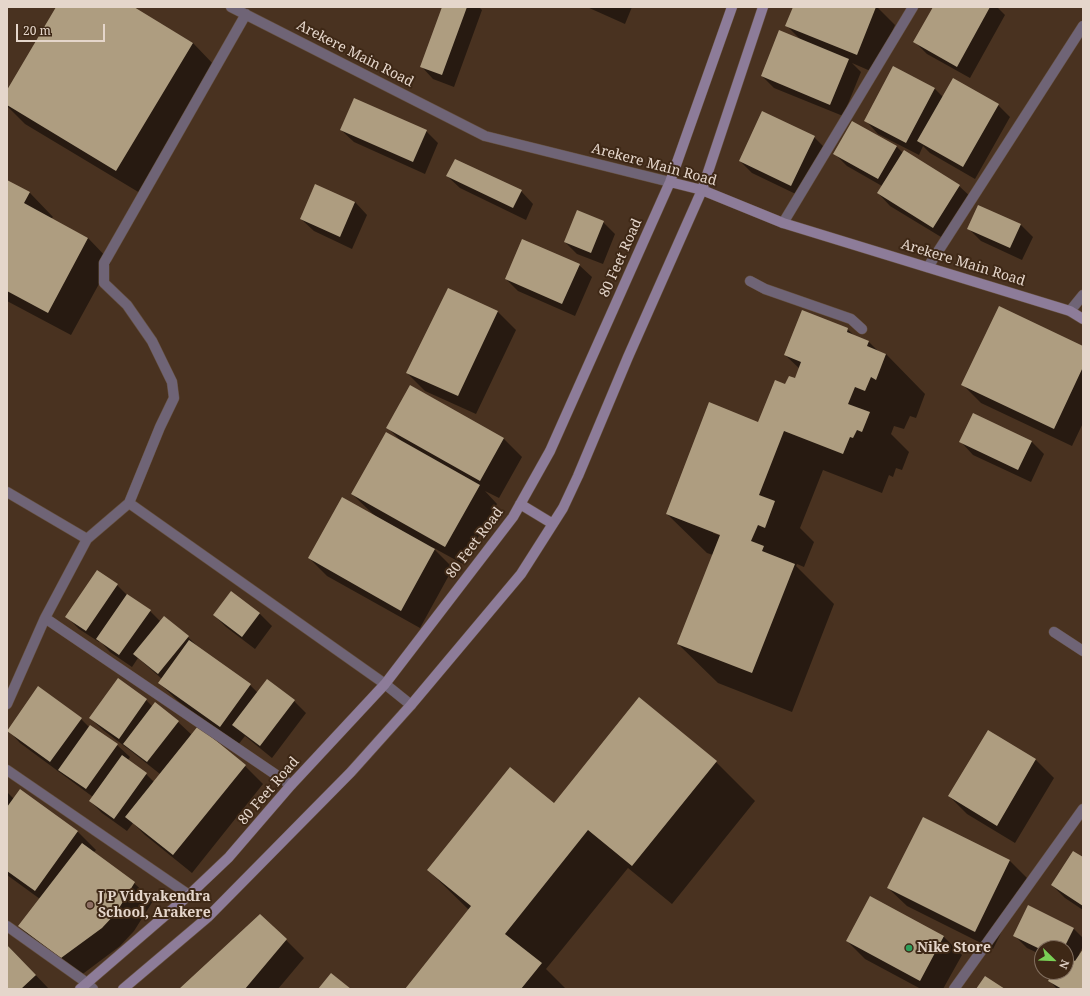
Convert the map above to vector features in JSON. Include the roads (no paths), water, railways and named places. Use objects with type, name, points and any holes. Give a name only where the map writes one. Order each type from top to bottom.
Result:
[{"type":"main road","name":"80 Feet Road","points":[[87,987],[229,857],[291,785],[385,684],[513,517],[550,451],[670,182],[732,7]]},
{"type":"main road","points":[[123,989],[208,917],[351,772],[411,705],[521,574],[563,508],[702,190],[763,7]]},
{"type":"main road","name":"Arekere Main Road","points":[[670,182],[702,190],[783,223],[1070,311],[1083,319]]},
{"type":"main road","points":[[520,504],[553,524]]},
{"type":"street","name":"Arekere Main Road","points":[[231,7],[485,136],[670,182]]},
{"type":"street","points":[[783,223],[913,7]]},
{"type":"street","points":[[7,704],[45,618],[87,539],[129,504],[160,427],[174,398],[172,382],[152,341],[127,305],[104,283],[104,263],[246,14]]},
{"type":"street","points":[[928,267],[1083,26]]},
{"type":"street","points":[[750,281],[766,289],[851,319],[862,329]]},
{"type":"street","points":[[1070,311],[1083,295]]},
{"type":"street","points":[[7,492],[87,539]]},
{"type":"street","points":[[129,504],[385,684],[411,705]]},
{"type":"street","points":[[45,618],[291,785]]},
{"type":"street","points":[[1054,632],[1083,651]]},
{"type":"street","points":[[7,770],[189,895]]},
{"type":"street","points":[[954,989],[1083,810]]},
{"type":"street","points":[[7,926],[87,987]]},
{"type":"place","name":"J P Vidyakendra School, Arakere","points":[[90,905]]},
{"type":"place","name":"Nike Store","points":[[909,948]]}]
